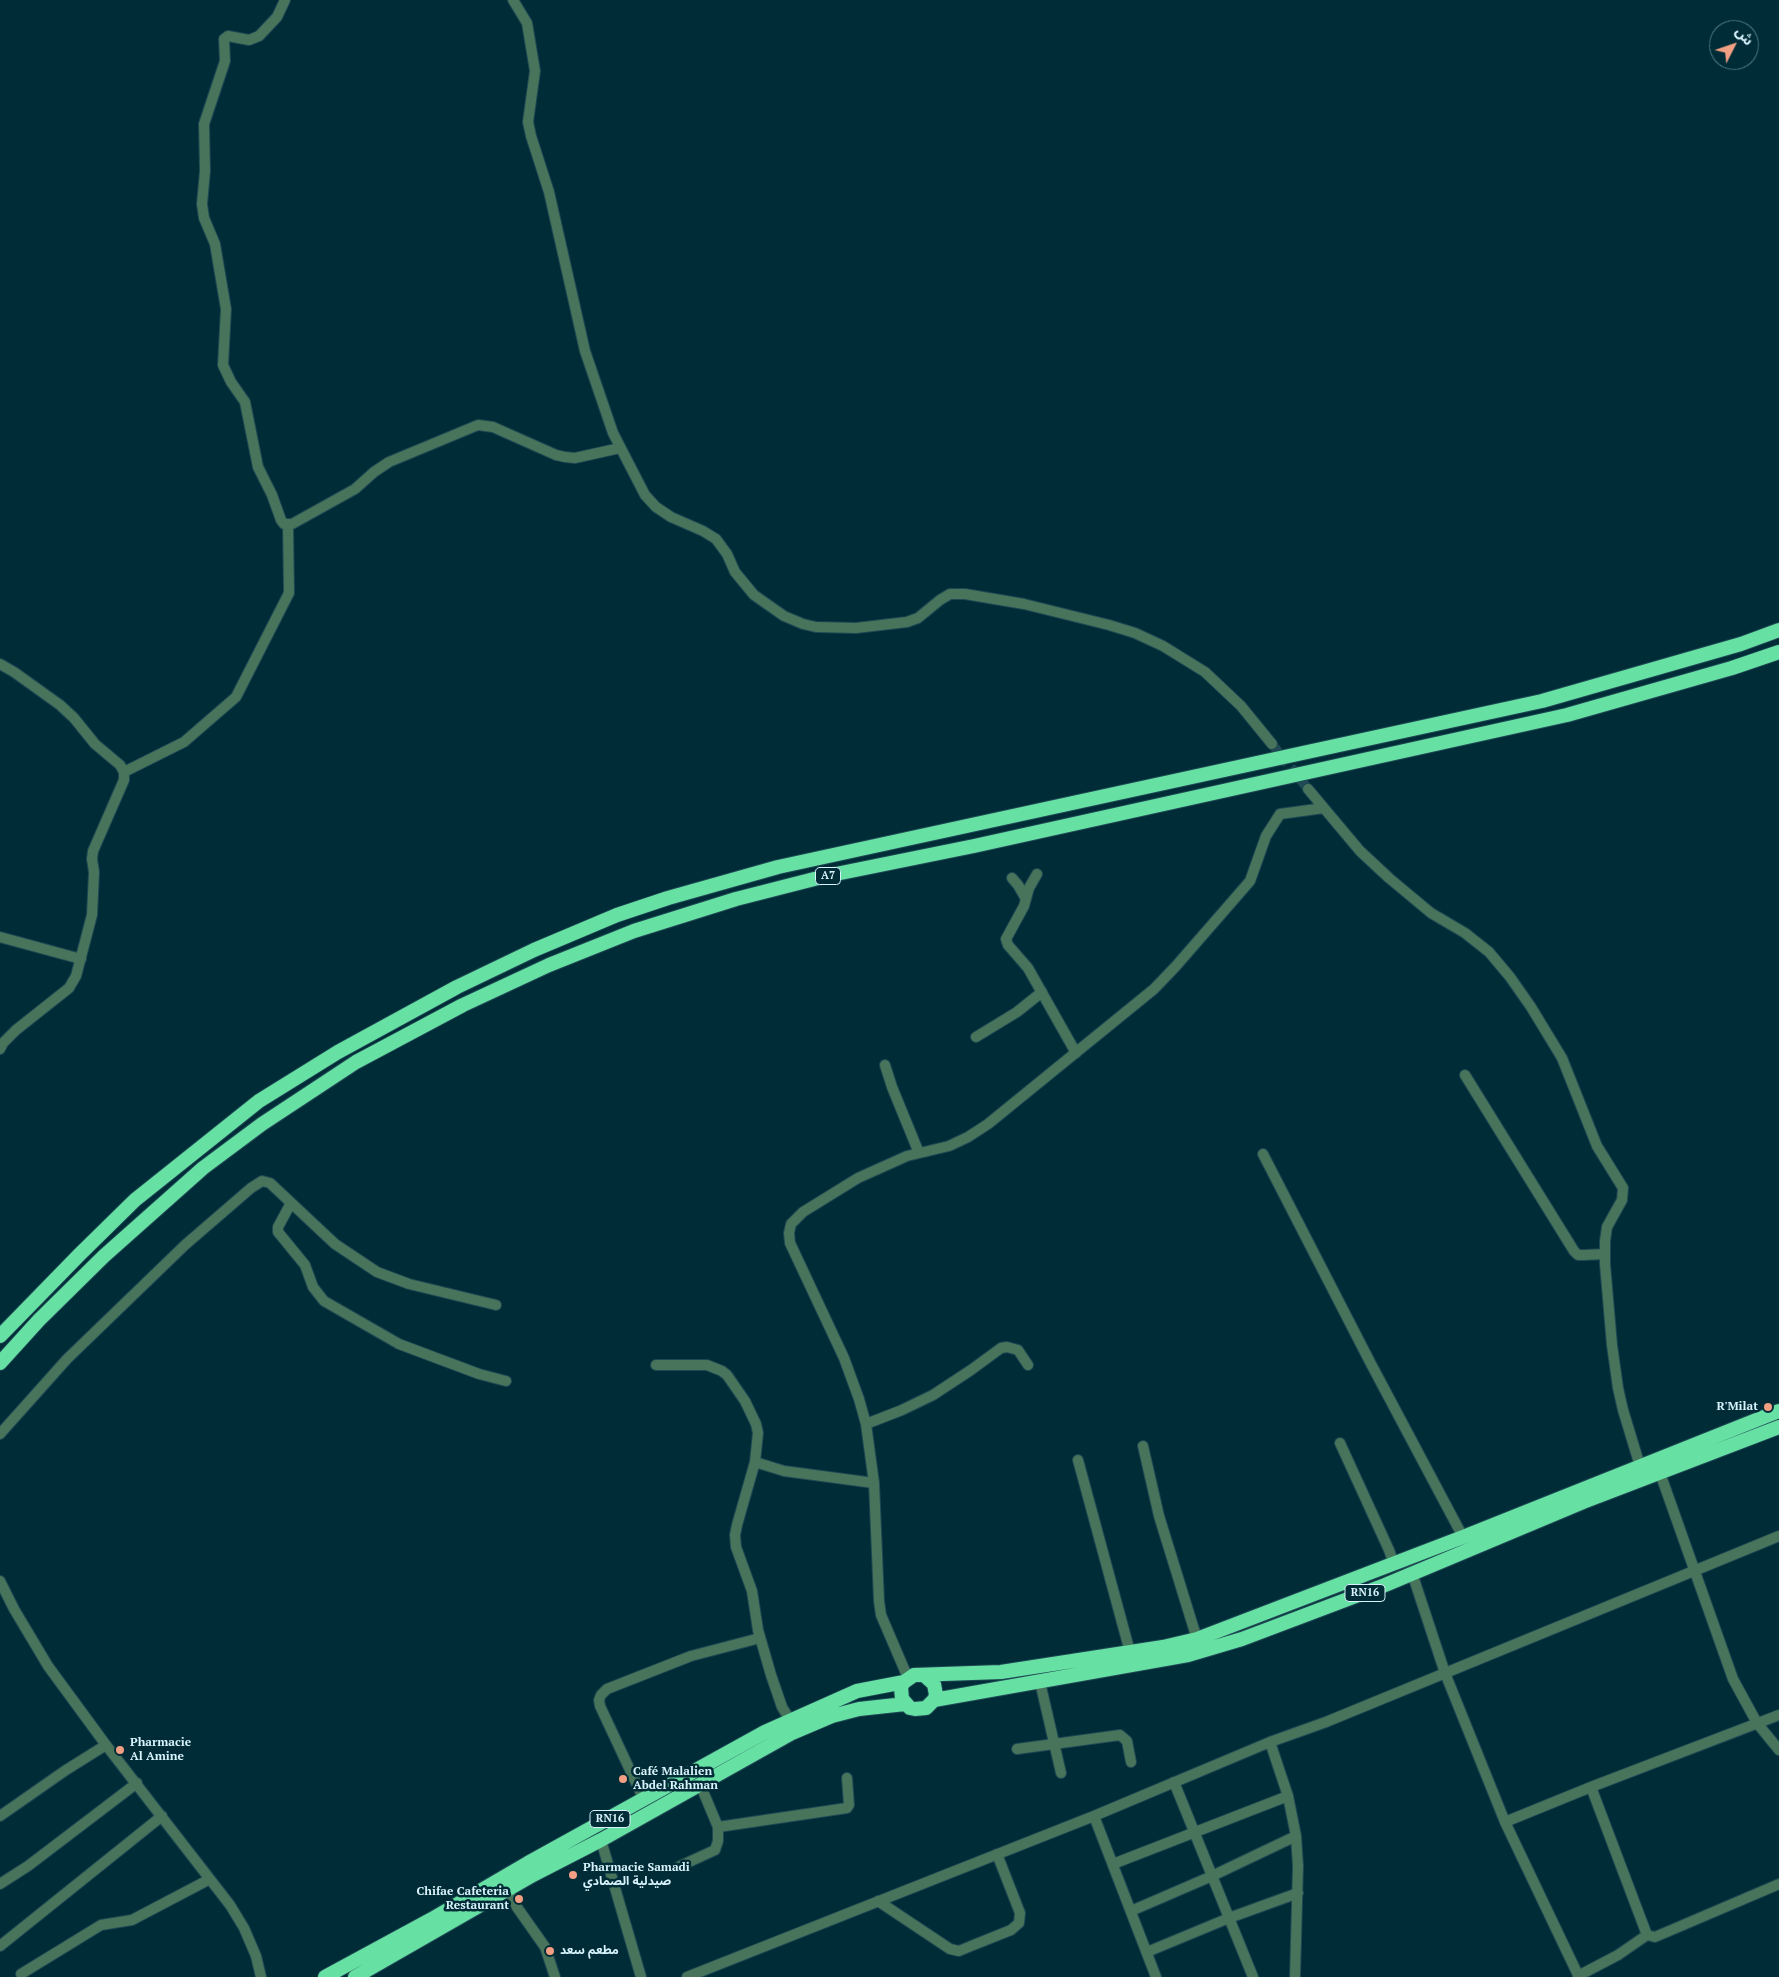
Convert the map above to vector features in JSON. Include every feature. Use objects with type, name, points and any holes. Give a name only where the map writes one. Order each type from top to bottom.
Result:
[{"type":"highway","name":"A7","points":[[0,1336],[65,1268],[135,1200],[259,1102],[338,1052],[457,987],[534,950],[617,915],[668,898],[778,868],[1542,701],[1741,644],[1779,630]]},
{"type":"highway","name":"A7","points":[[0,1363],[39,1320],[110,1250],[203,1168],[262,1124],[356,1062],[463,1005],[549,965],[634,931],[736,899],[826,876],[974,846],[1567,715],[1732,668],[1779,652]]},
{"type":"highway","name":"RN16","points":[[325,1977],[409,1932],[528,1863],[758,1736],[856,1691],[906,1680],[914,1675],[1001,1672],[1164,1647],[1196,1639],[1394,1564],[1779,1411]]},
{"type":"highway","name":"RN16","points":[[355,1977],[508,1889],[601,1840],[773,1743],[814,1723],[859,1709],[905,1704],[910,1708],[921,1710],[934,1700],[1188,1655],[1242,1639],[1412,1573],[1583,1502],[1779,1427]]},
{"type":"highway","points":[[925,1676],[934,1684],[936,1695],[934,1700]]},
{"type":"highway","points":[[905,1704],[901,1693],[906,1680]]},
{"type":"street","points":[[124,772],[184,742],[236,697],[289,593],[288,525],[282,520],[258,467],[244,402],[223,365],[226,309],[215,244],[204,218],[202,204],[205,171],[204,124],[225,61],[224,38],[228,36],[249,40],[259,36],[276,18],[285,0]]},
{"type":"street","points":[[513,0],[527,23],[535,71],[528,122],[549,192],[585,351],[613,434],[645,495],[656,507],[671,517],[716,539],[727,554],[735,572],[754,595],[784,616],[803,624],[816,627],[856,628],[907,622],[918,618],[950,594],[958,594],[1024,604],[1109,625],[1135,633],[1163,646],[1205,672],[1241,706],[1272,744]]},
{"type":"street","points":[[288,525],[342,497],[389,462],[478,425],[493,427],[556,455],[565,457],[575,458],[620,448]]},
{"type":"street","points":[[0,664],[60,705],[96,744],[120,765],[124,772],[124,780],[93,851],[92,915],[76,976],[69,988],[4,1036],[0,1049]]},
{"type":"street","points":[[1308,789],[1360,851],[1389,878],[1431,913],[1465,933],[1488,952],[1510,977],[1549,1034],[1570,1075],[1597,1146],[1623,1188],[1622,1200],[1607,1227],[1605,1254],[1612,1345],[1618,1388],[1640,1466]]},
{"type":"street","points":[[906,1680],[881,1615],[874,1483],[866,1424],[860,1399],[844,1358],[794,1255],[789,1234],[791,1224],[803,1212],[858,1178],[880,1167],[919,1153],[949,1146],[988,1124],[1154,989],[1206,934],[1250,881],[1266,836],[1280,814],[1324,808]]},
{"type":"street","points":[[1037,874],[1032,880],[1026,899],[1006,939],[1008,945],[1028,968],[1076,1053]]},
{"type":"street","points":[[1012,878],[1026,899]]},
{"type":"street","points":[[0,936],[81,959]]},
{"type":"street","points":[[976,1037],[1017,1012],[1042,992]]},
{"type":"street","points":[[885,1065],[919,1153]]},
{"type":"street","points":[[1466,1075],[1574,1252],[1578,1255],[1605,1254]]},
{"type":"street","points":[[1263,1154],[1463,1537]]},
{"type":"street","points":[[0,1434],[66,1359],[185,1245],[257,1183],[270,1183],[335,1244],[377,1272],[409,1284],[496,1305]]},
{"type":"street","points":[[291,1203],[281,1220],[278,1232],[306,1265],[313,1287],[324,1301],[399,1344],[479,1374],[506,1381]]},
{"type":"street","points":[[866,1424],[902,1410],[932,1395],[1001,1348],[1007,1347],[1018,1350],[1028,1365]]},
{"type":"street","points":[[656,1365],[707,1365],[722,1370],[745,1401],[756,1424],[758,1433],[755,1462],[735,1535],[736,1547],[752,1592],[760,1638],[782,1707],[790,1720]]},
{"type":"street","points":[[1340,1443],[1394,1564]]},
{"type":"street","points":[[1143,1446],[1159,1516],[1196,1639]]},
{"type":"street","points":[[1078,1460],[1130,1652]]},
{"type":"street","points":[[755,1462],[784,1471],[874,1483]]},
{"type":"street","points":[[1660,1473],[1733,1679],[1756,1724],[1779,1750]]},
{"type":"street","points":[[687,1977],[1094,1816],[1270,1742],[1326,1722],[1779,1536]]},
{"type":"street","points":[[1412,1573],[1445,1673],[1505,1822],[1579,1977],[1618,1955],[1647,1935]]},
{"type":"street","points":[[0,1581],[48,1666],[106,1745],[230,1905],[244,1928],[261,1977]]},
{"type":"street","points":[[644,1800],[600,1706],[601,1694],[607,1689],[691,1656],[760,1638]]},
{"type":"street","points":[[1040,1682],[1062,1773]]},
{"type":"street","points":[[1505,1822],[1779,1715]]},
{"type":"street","points":[[1017,1749],[1120,1735],[1127,1741],[1131,1762]]},
{"type":"street","points":[[1270,1742],[1288,1796],[1296,1836],[1298,1893],[1295,1977]]},
{"type":"street","points":[[0,1816],[106,1745]]},
{"type":"street","points":[[718,1827],[846,1808],[849,1805],[847,1778]]},
{"type":"street","points":[[1174,1782],[1253,1977]]},
{"type":"street","points":[[0,1884],[28,1866],[137,1783]]},
{"type":"street","points":[[678,1867],[715,1850],[718,1841],[718,1827],[700,1784]]},
{"type":"street","points":[[1591,1787],[1647,1935],[1655,1938],[1779,1884]]},
{"type":"street","points":[[1113,1864],[1288,1796]]},
{"type":"street","points":[[0,1946],[162,1816]]},
{"type":"street","points":[[1094,1816],[1156,1977]]},
{"type":"street","points":[[1131,1912],[1296,1836]]},
{"type":"street","points":[[601,1840],[641,1977]]},
{"type":"street","points":[[878,1901],[950,1949],[959,1951],[979,1944],[1011,1930],[1019,1922],[1020,1913],[997,1854]]},
{"type":"street","points":[[20,1974],[101,1925],[132,1920],[210,1879]]},
{"type":"street","points":[[508,1889],[514,1903],[545,1947],[555,1977]]},
{"type":"street","points":[[1147,1952],[1229,1918],[1298,1893]]},
{"type":"tunnel","points":[[1272,744],[1308,789]]},
{"type":"place","name":"R'Milat","points":[[1768,1407]]},
{"type":"place","name":"Pharmacie Al Amine","points":[[120,1750]]},
{"type":"place","name":"Café Malalien Abdel Rahman","points":[[623,1779]]},
{"type":"place","name":"Pharmacie Samadi صيدلية الصمادي","points":[[573,1875]]},
{"type":"place","name":"Chifae Cafeteria Restaurant","points":[[519,1899]]},
{"type":"place","name":"مطعم سعد","points":[[550,1951]]}]
